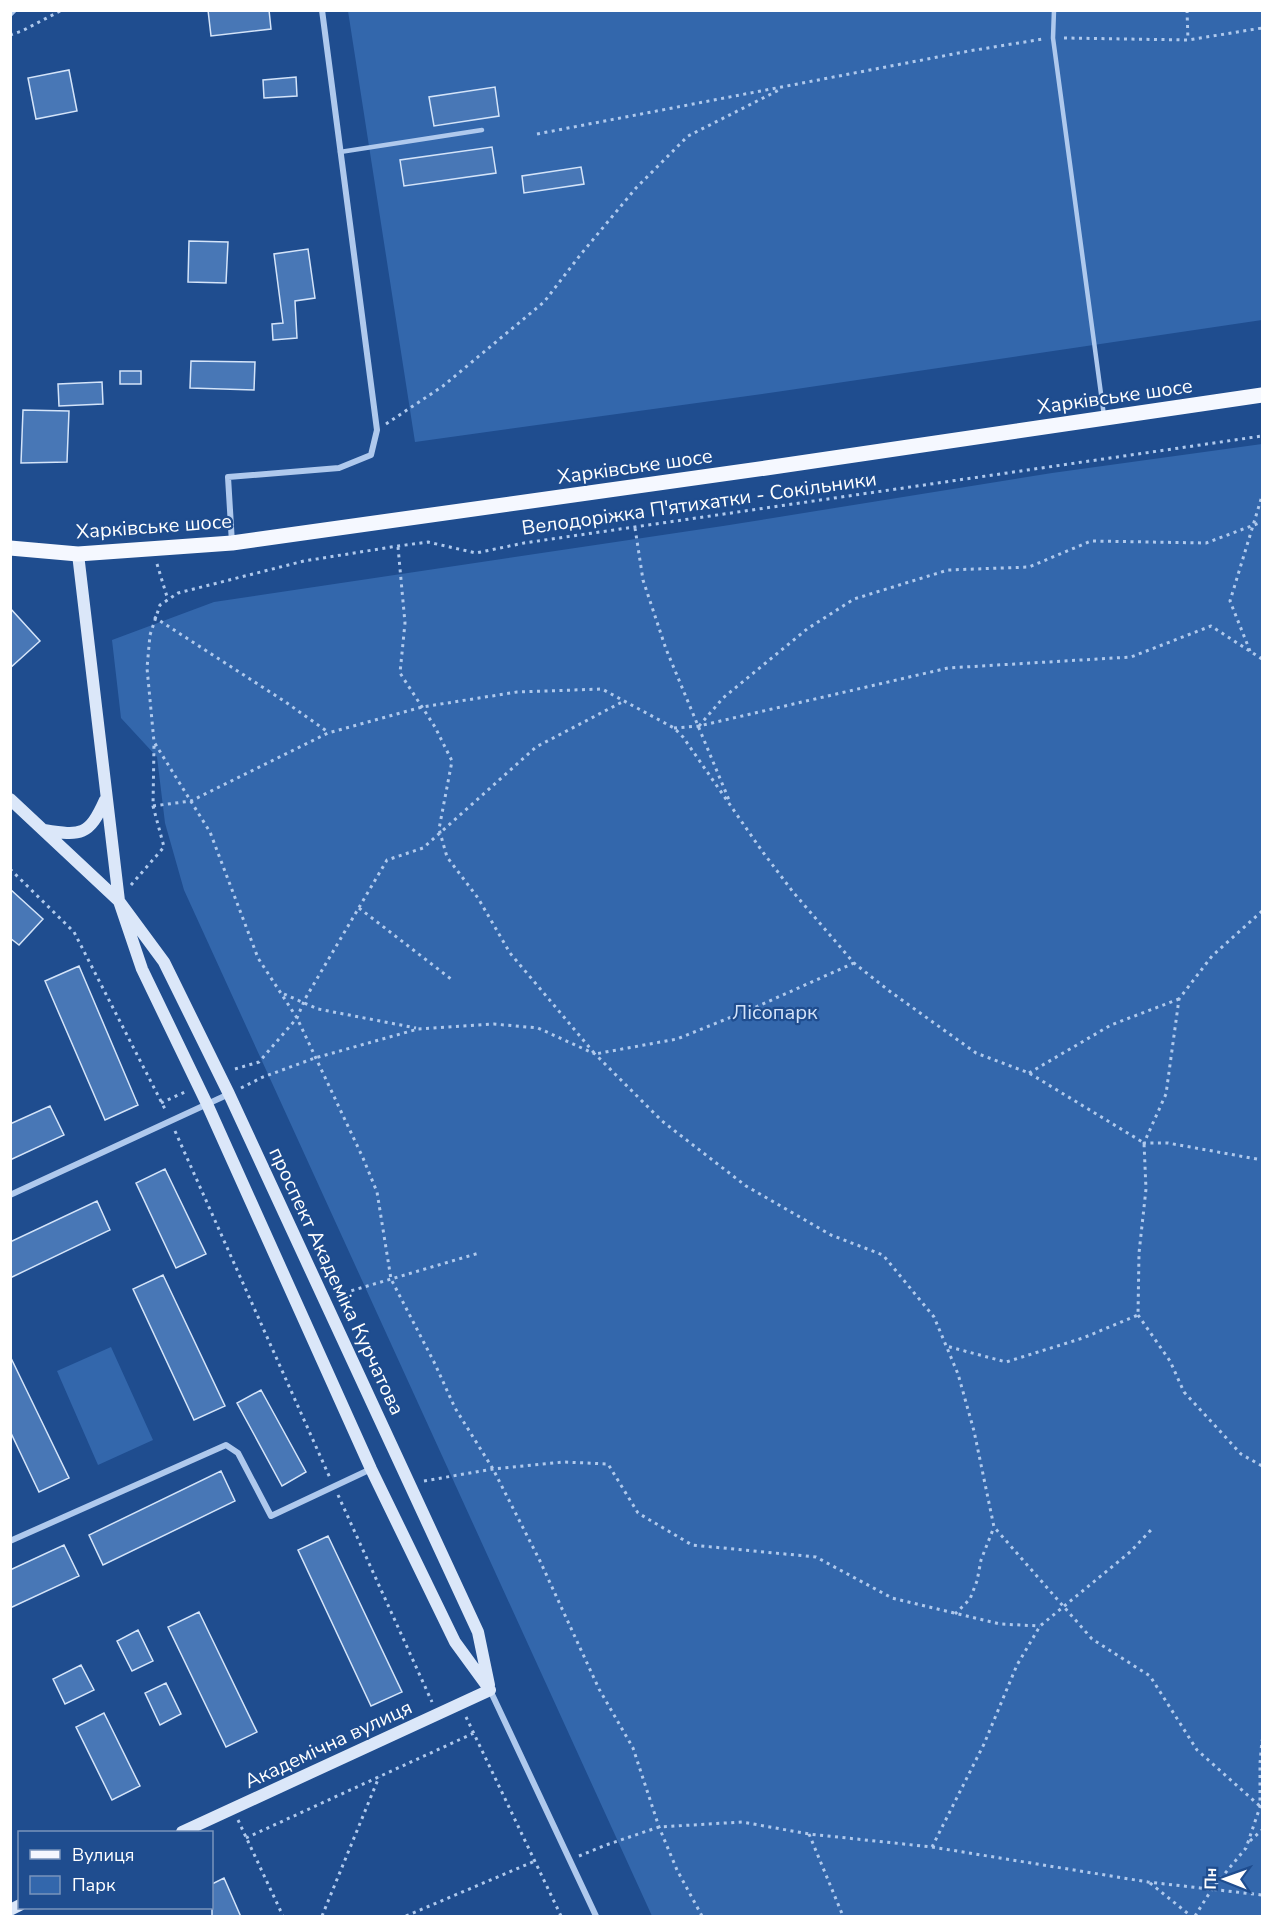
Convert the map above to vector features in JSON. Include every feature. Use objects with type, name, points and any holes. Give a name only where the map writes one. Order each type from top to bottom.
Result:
[{"type":"main road","name":"Харківське шосе","points":[[10,548],[78,554],[232,543],[1263,395]]},
{"type":"street","points":[[10,14],[14,10]]},
{"type":"street","points":[[232,543],[228,477],[339,468],[371,455],[377,430],[322,10]]},
{"type":"street","points":[[78,554],[119,901]]},
{"type":"street","name":"проспект Академіка Курчатова","points":[[10,799],[119,901],[164,962],[229,1094],[478,1632],[490,1690]]},
{"type":"street","points":[[44,830],[71,835],[87,830],[106,799]]},
{"type":"street","name":"проспект Академіка Курчатова","points":[[119,901],[142,969],[207,1104],[371,1469],[455,1642],[490,1690],[596,1917]]},
{"type":"street","points":[[10,1196],[229,1094]]},
{"type":"street","points":[[10,1541],[226,1445],[238,1453],[271,1516],[371,1469]]},
{"type":"street","name":"Академічна вулиця","points":[[186,1831],[490,1690]]},
{"type":"lane","points":[[1054,10],[1053,38],[1105,418]]},
{"type":"lane","points":[[340,152],[482,130]]},
{"type":"path","points":[[10,35],[22,32],[62,10]]},
{"type":"path","points":[[1186,10],[1188,40]]},
{"type":"path","points":[[537,134],[958,53],[1053,38],[1188,40],[1263,28]]},
{"type":"path","points":[[377,430],[443,386],[544,302],[636,188],[688,136],[786,87]]},
{"type":"path","name":"Велодоріжка П'ятихатки - Сокільники","points":[[154,617],[160,605],[178,593],[304,561],[429,542],[476,553],[524,543],[1263,436]]},
{"type":"path","points":[[1251,652],[1230,601],[1263,496]]},
{"type":"path","points":[[699,726],[723,698],[807,629],[854,599],[948,570],[1029,567],[1091,541],[1206,543],[1263,522]]},
{"type":"path","points":[[635,528],[643,580],[666,649],[732,807]]},
{"type":"path","points":[[398,546],[405,623],[400,673],[435,727],[452,761],[440,833],[447,857],[478,898],[510,953],[595,1054],[662,1121],[746,1186],[831,1235],[883,1256],[934,1317],[958,1374],[974,1431],[994,1527],[1092,1639],[1150,1676],[1197,1750],[1261,1808]]},
{"type":"path","points":[[152,549],[168,600]]},
{"type":"path","points":[[119,901],[141,871],[164,847],[153,806],[154,742],[147,668],[154,617],[284,701],[328,733]]},
{"type":"path","points":[[674,728],[699,726],[948,668],[1131,657],[1211,626],[1263,659]]},
{"type":"path","points":[[153,806],[190,801],[328,733],[422,707],[517,692],[602,689],[674,728],[683,737],[793,892],[854,963],[976,1053],[1029,1074],[1144,1143],[1168,1143],[1263,1160]]},
{"type":"path","points":[[235,1069],[260,1062],[297,1018],[304,1002],[387,860],[423,848],[536,747],[624,701]]},
{"type":"path","points":[[154,742],[210,832],[258,958],[297,1018],[363,1158],[377,1192],[391,1279],[455,1408],[493,1469],[555,1592],[599,1689],[633,1748],[659,1827],[677,1870],[702,1917]]},
{"type":"path","points":[[10,869],[74,932],[171,1121],[438,1714]]},
{"type":"path","points":[[359,908],[452,979]]},
{"type":"path","points":[[1263,911],[1212,956],[1179,999],[1166,1094],[1144,1143],[1146,1189],[1139,1252],[1138,1315],[1170,1361],[1184,1392],[1241,1454],[1263,1466]]},
{"type":"path","points":[[229,1094],[263,1077],[315,1058],[418,1029],[494,1024],[538,1028],[595,1054],[676,1039],[756,1007],[854,963]]},
{"type":"path","points":[[282,993],[318,1009],[418,1029]]},
{"type":"path","points":[[1029,1074],[1111,1025],[1179,999]]},
{"type":"path","points":[[161,1103],[189,1090]]},
{"type":"path","points":[[324,1299],[479,1253]]},
{"type":"path","points":[[946,1346],[1006,1362],[1083,1338],[1138,1315]]},
{"type":"path","points":[[410,1484],[493,1469],[564,1462],[608,1464],[638,1513],[692,1545],[816,1557],[892,1598],[1000,1624],[1040,1626]]},
{"type":"path","points":[[956,1614],[970,1599],[977,1581],[981,1560],[994,1527]]},
{"type":"path","points":[[932,1847],[984,1744],[1017,1665],[1040,1626],[1131,1552],[1151,1530]]},
{"type":"path","points":[[460,1704],[561,1917]]},
{"type":"path","points":[[246,1838],[474,1733]]},
{"type":"path","points":[[1196,1917],[1212,1889],[1246,1848],[1261,1808],[1260,1763],[1263,1740]]},
{"type":"path","points":[[322,1917],[379,1777]]},
{"type":"path","points":[[233,1810],[283,1917]]},
{"type":"path","points":[[569,1860],[659,1827],[742,1822],[809,1834],[932,1847],[1148,1882],[1263,1895]]},
{"type":"path","points":[[1248,1842],[1263,1830]]},
{"type":"path","points":[[809,1834],[843,1917]]},
{"type":"path","points":[[406,1917],[535,1861]]},
{"type":"path","points":[[1148,1882],[1191,1917]]},
{"type":"green space","points":[[348,11],[1262,11],[1262,320],[776,392],[415,442]]},
{"type":"green space","name":"Лісопарк","points":[[1262,444],[1262,1916],[652,1916],[184,890],[165,823],[157,757],[121,718],[112,640],[214,602],[723,526],[1052,473]]},
{"type":"green space","points":[[111,1347],[153,1440],[98,1465],[57,1371]]},
{"type":"building","points":[[208,10],[269,10],[271,29],[211,36]]},
{"type":"building","points":[[69,70],[77,111],[36,119],[28,78]]},
{"type":"building","points":[[296,77],[297,96],[264,98],[263,80]]},
{"type":"building","points":[[495,87],[499,116],[434,126],[429,97]]},
{"type":"building","points":[[492,147],[496,173],[404,186],[400,160]]},
{"type":"building","points":[[581,167],[584,184],[524,193],[522,176]]},
{"type":"building","points":[[189,241],[228,242],[226,283],[188,282]]},
{"type":"building","points":[[308,249],[315,298],[295,301],[297,338],[273,340],[272,324],[283,323],[274,254]]},
{"type":"building","points":[[191,361],[255,362],[254,390],[190,388]]},
{"type":"building","points":[[120,371],[141,371],[141,384],[120,384]]},
{"type":"building","points":[[102,382],[103,404],[59,406],[58,384]]},
{"type":"building","points":[[23,410],[69,411],[67,462],[21,463]]},
{"type":"building","points":[[10,608],[40,641],[10,668]]},
{"type":"building","points":[[10,889],[43,919],[19,945],[10,938]]},
{"type":"building","points":[[79,966],[138,1105],[105,1120],[45,981]]},
{"type":"building","points":[[50,1106],[64,1135],[10,1160],[10,1124]]},
{"type":"building","points":[[165,1169],[206,1254],[176,1268],[136,1183]]},
{"type":"building","points":[[97,1201],[110,1230],[10,1278],[10,1242]]},
{"type":"building","points":[[163,1275],[225,1406],[194,1420],[133,1289]]},
{"type":"building","points":[[10,1356],[69,1478],[39,1492],[10,1431]]},
{"type":"building","points":[[261,1390],[306,1472],[282,1486],[237,1403]]},
{"type":"building","points":[[221,1471],[235,1501],[103,1565],[89,1535]]},
{"type":"building","points":[[328,1536],[402,1692],[371,1706],[298,1550]]},
{"type":"building","points":[[64,1545],[79,1576],[10,1608],[10,1570]]},
{"type":"building","points":[[199,1612],[257,1732],[226,1747],[168,1627]]},
{"type":"building","points":[[138,1630],[153,1661],[132,1671],[117,1641]]},
{"type":"building","points":[[81,1665],[94,1690],[65,1704],[53,1679]]},
{"type":"building","points":[[166,1683],[181,1714],[160,1725],[145,1693]]},
{"type":"building","points":[[104,1713],[140,1786],[112,1800],[76,1727]]},
{"type":"building","points":[[224,1878],[241,1917],[212,1917],[213,1884]]}]
